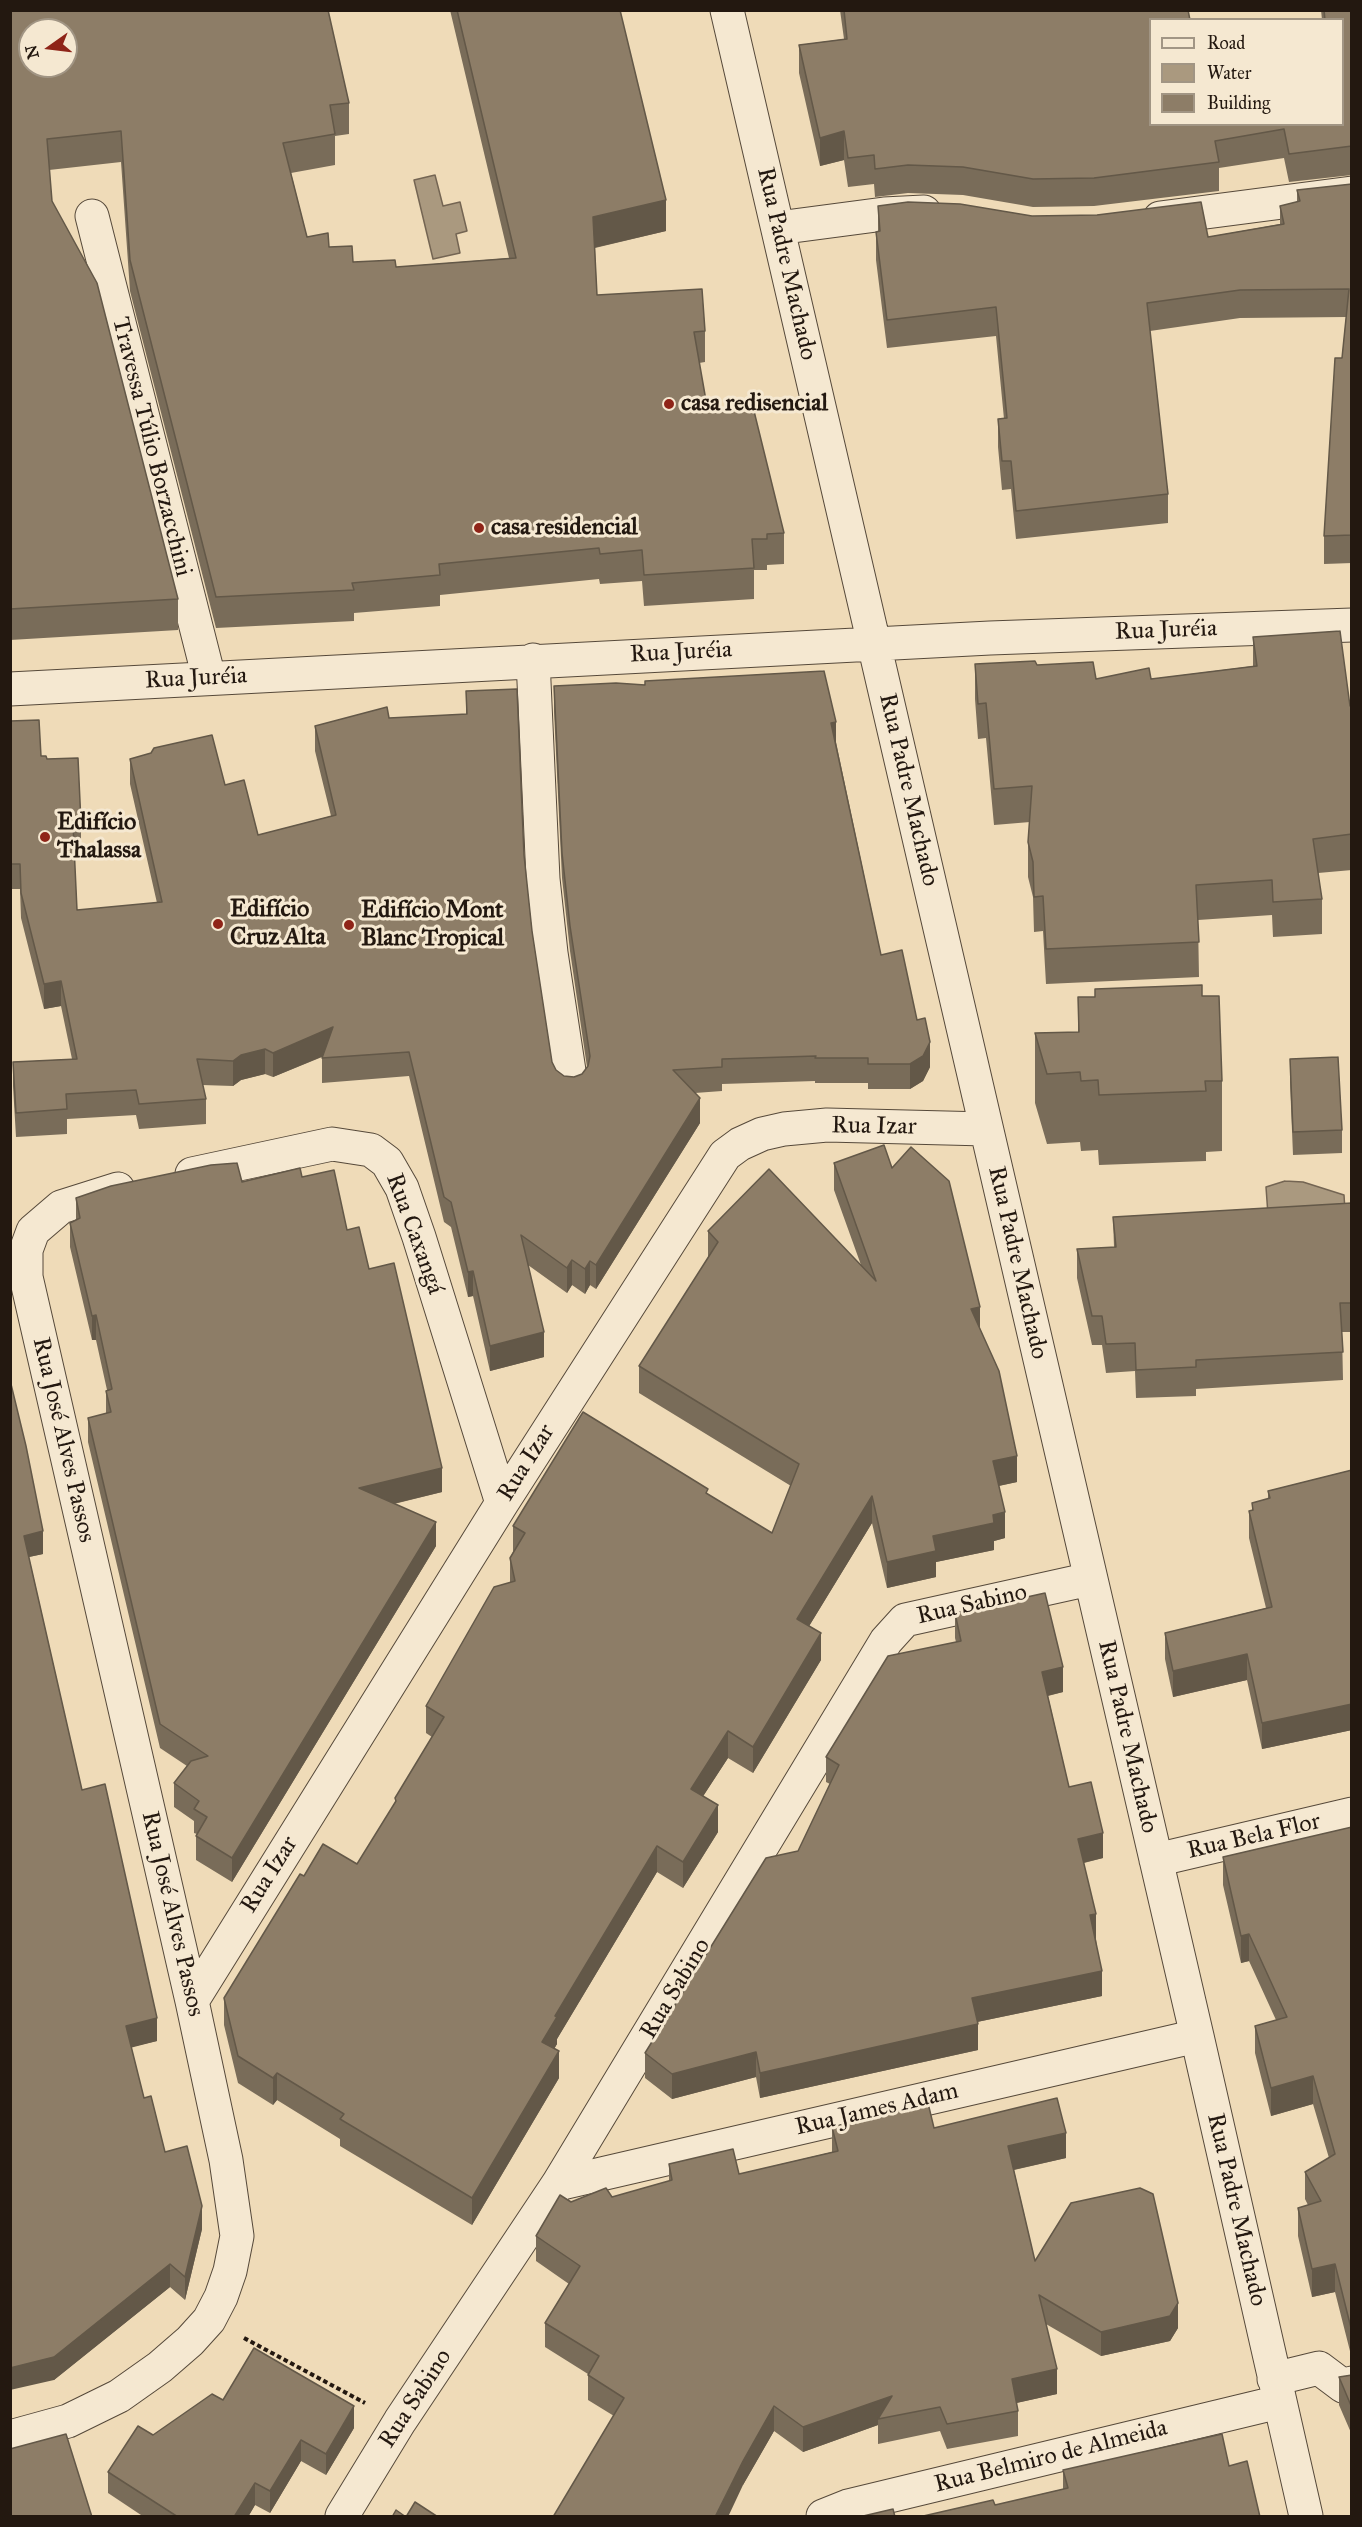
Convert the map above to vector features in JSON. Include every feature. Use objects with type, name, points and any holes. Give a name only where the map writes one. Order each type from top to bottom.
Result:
[{"type":"street","name":"Rua Padre Machado","points":[[727,10],[1197,2036],[1305,2517]]},
{"type":"street","points":[[1128,222],[1352,194]]},
{"type":"street","points":[[778,228],[907,212],[952,213]]},
{"type":"street","name":"Travessa Túlio Borzacchini","points":[[92,216],[209,678]]},
{"type":"street","name":"Rua Juréia","points":[[10,689],[990,638],[1352,625]]},
{"type":"street","points":[[533,660],[543,879],[551,953],[571,1084]]},
{"type":"street","name":"Rua Izar","points":[[192,2001],[502,1503],[724,1155],[740,1144],[762,1134],[784,1129],[827,1125],[986,1129]]},
{"type":"street","name":"Rua Caxangá","points":[[26,1277],[26,1250],[33,1231],[61,1207],[106,1192],[332,1144],[371,1150],[387,1162],[402,1188],[502,1503]]},
{"type":"street","name":"Rua José Alves Passos","points":[[10,2438],[68,2421],[119,2396],[175,2354],[209,2320],[231,2271],[237,2236],[226,2160],[192,2001],[26,1277]]},
{"type":"street","name":"Rua Sabino","points":[[342,2517],[400,2421],[558,2184],[886,1641],[905,1620],[1090,1579]]},
{"type":"street","name":"Rua Bela Flor","points":[[1156,1860],[1352,1814]]},
{"type":"street","name":"Rua James Adam","points":[[558,2184],[1197,2036]]},
{"type":"street","name":"Rua Belmiro de Almeida","points":[[823,2517],[848,2506],[1277,2390],[1319,2368],[1343,2386],[1352,2383]]},
{"type":"path","points":[[209,2320],[400,2421]]},
{"type":"water","points":[[435,175],[443,206],[460,202],[467,231],[456,234],[460,253],[433,259],[414,180]]},
{"type":"water","points":[[1285,1181],[1303,1182],[1344,1195],[1345,1211],[1268,1215],[1266,1187]]},
{"type":"building","points":[[10,10],[328,10],[349,103],[330,105],[335,134],[283,143],[307,237],[328,233],[329,247],[352,246],[353,262],[395,260],[396,267],[516,258],[457,10],[620,10],[666,200],[593,217],[597,295],[702,289],[705,331],[694,332],[708,412],[753,407],[784,533],[767,534],[767,539],[752,539],[754,568],[644,575],[642,550],[600,554],[599,548],[439,564],[440,575],[352,583],[354,590],[216,597],[130,260],[121,131],[47,139],[52,201],[97,283],[178,599],[10,609]]},
{"type":"building","points":[[844,10],[1188,10],[1190,18],[1149,18],[1149,126],[1344,126],[1344,18],[1325,18],[1324,10],[1352,10],[1352,146],[1289,154],[1284,129],[1215,141],[1219,162],[1094,178],[1033,179],[963,167],[908,165],[875,169],[874,155],[848,158],[844,131],[820,138],[799,45],[847,39]]},
{"type":"building","points":[[1352,184],[1352,535],[1324,536],[1335,358],[1342,358],[1349,289],[1240,290],[1147,303],[1168,494],[1016,511],[1011,461],[1002,461],[998,419],[1007,418],[996,307],[887,320],[876,232],[880,231],[878,206],[908,202],[960,204],[1032,216],[1097,215],[1201,202],[1208,237],[1284,224],[1280,206],[1300,201],[1297,190]]},
{"type":"building","points":[[1340,631],[1350,706],[1352,706],[1352,834],[1313,839],[1322,899],[1273,902],[1272,880],[1196,885],[1199,942],[1046,949],[1043,896],[1034,897],[1033,862],[1028,842],[1032,786],[994,789],[986,703],[978,704],[975,664],[1035,661],[1037,665],[1093,662],[1096,679],[1149,668],[1151,679],[1257,666],[1253,637]]},
{"type":"building","points":[[824,671],[836,722],[831,723],[881,955],[902,950],[917,1020],[925,1018],[930,1042],[923,1056],[910,1064],[868,1064],[868,1058],[815,1058],[816,1056],[722,1059],[722,1067],[673,1070],[700,1098],[596,1265],[590,1261],[585,1269],[572,1260],[567,1268],[521,1235],[544,1332],[490,1346],[473,1271],[468,1272],[451,1202],[444,1197],[409,1052],[322,1058],[333,1027],[273,1053],[265,1049],[241,1055],[233,1061],[197,1059],[206,1099],[139,1104],[136,1090],[66,1094],[67,1109],[16,1113],[13,1062],[77,1059],[61,981],[44,984],[21,893],[20,864],[10,864],[10,721],[39,720],[41,756],[46,756],[47,759],[78,758],[81,823],[73,824],[77,910],[162,902],[130,759],[151,753],[154,748],[212,735],[225,785],[244,780],[258,835],[336,815],[315,726],[387,707],[389,718],[467,714],[466,691],[517,689],[524,855],[532,931],[552,1062],[556,1070],[564,1076],[574,1077],[582,1074],[588,1066],[590,1056],[570,926],[562,853],[554,686],[616,683],[645,685],[645,681]]},
{"type":"building","points":[[1202,985],[1202,996],[1219,996],[1222,1081],[1205,1081],[1206,1091],[1099,1095],[1098,1080],[1081,1081],[1080,1072],[1047,1074],[1035,1033],[1079,1032],[1078,997],[1095,997],[1095,989]]},
{"type":"building","points":[[1338,1057],[1342,1130],[1293,1132],[1290,1059]]},
{"type":"building","points":[[884,1145],[892,1168],[911,1147],[949,1181],[980,1307],[971,1309],[999,1371],[1017,1456],[993,1461],[1005,1512],[993,1515],[994,1523],[933,1536],[936,1551],[887,1562],[872,1496],[797,1619],[821,1633],[753,1747],[728,1731],[691,1789],[718,1805],[683,1862],[657,1846],[555,2016],[557,2017],[542,2042],[559,2051],[472,2198],[340,2119],[344,2114],[277,2073],[273,2078],[238,2056],[224,1998],[300,1874],[304,1876],[323,1844],[357,1864],[396,1801],[395,1798],[444,1717],[426,1706],[494,1587],[515,1581],[510,1558],[525,1533],[513,1526],[583,1412],[708,1489],[706,1493],[772,1533],[799,1464],[639,1366],[718,1242],[708,1231],[769,1169],[876,1281],[834,1163]]},
{"type":"building","points":[[237,1163],[242,1182],[300,1168],[302,1177],[334,1170],[347,1230],[359,1227],[369,1269],[394,1263],[442,1468],[359,1488],[436,1522],[232,1858],[196,1836],[207,1817],[194,1809],[199,1801],[174,1783],[191,1761],[208,1756],[160,1724],[88,1418],[111,1412],[106,1391],[112,1389],[96,1315],[92,1316],[70,1223],[80,1218],[76,1198],[111,1186],[211,1165]]},
{"type":"building","points":[[1352,1203],[1352,1303],[1340,1303],[1343,1352],[1196,1360],[1196,1367],[1136,1370],[1135,1343],[1106,1344],[1102,1316],[1092,1316],[1077,1249],[1116,1247],[1113,1217]]},
{"type":"building","points":[[10,1380],[43,1531],[24,1536],[82,1790],[105,1784],[157,2018],[126,2026],[144,2098],[151,2096],[165,2152],[187,2146],[202,2206],[185,2277],[170,2264],[54,2357],[10,2368]]},
{"type":"building","points":[[1352,1470],[1352,1704],[1262,1723],[1247,1654],[1173,1671],[1165,1633],[1272,1607],[1249,1511],[1253,1510],[1252,1503],[1270,1498],[1268,1491]]},
{"type":"building","points":[[1045,1593],[1063,1667],[1042,1672],[1069,1787],[1091,1782],[1103,1833],[1078,1839],[1096,1914],[1090,1915],[1102,1971],[972,1998],[978,2024],[760,2073],[756,2052],[672,2074],[645,2053],[766,1858],[798,1851],[839,1765],[826,1757],[888,1656],[961,1641],[955,1613]]},
{"type":"building","points":[[1352,1827],[1352,2332],[1335,2264],[1312,2269],[1298,2208],[1321,2201],[1305,2172],[1335,2154],[1313,2076],[1271,2088],[1255,2026],[1287,2017],[1249,1934],[1241,1936],[1223,1857]]},
{"type":"building","points":[[1057,2098],[1066,2133],[1008,2146],[1035,2261],[1071,2203],[1140,2188],[1153,2194],[1178,2303],[1170,2316],[1101,2332],[1039,2295],[1057,2369],[1012,2379],[1018,2411],[947,2424],[940,2407],[878,2419],[892,2396],[803,2427],[774,2406],[715,2517],[553,2517],[624,2398],[588,2375],[599,2356],[545,2323],[580,2266],[536,2236],[560,2195],[571,2202],[606,2188],[612,2197],[672,2180],[669,2164],[733,2149],[739,2174],[838,2151],[832,2127],[928,2103],[934,2128]]},
{"type":"building","points":[[254,2348],[354,2406],[326,2454],[301,2440],[270,2491],[255,2483],[234,2517],[178,2517],[108,2472],[138,2426],[153,2435],[212,2394],[223,2400]]},
{"type":"building","points":[[1352,2375],[1352,2408],[1339,2377]]},
{"type":"building","points":[[66,2434],[92,2517],[10,2517],[10,2449]]},
{"type":"building","points":[[1222,2434],[1229,2466],[1247,2461],[1260,2517],[919,2517],[993,2500],[995,2505],[1068,2488],[1063,2470]]},
{"type":"building","points":[[415,2502],[438,2517],[406,2517]]},
{"type":"building","points":[[893,2509],[895,2517],[859,2517]]},
{"type":"building","points":[[396,2510],[406,2517],[392,2517]]},
{"type":"place","name":"casa redisencial","points":[[669,404]]},
{"type":"place","name":"casa residencial","points":[[479,528]]},
{"type":"place","name":"Edifício Thalassa","points":[[45,837]]},
{"type":"place","name":"Edifício Cruz Alta","points":[[218,924]]},
{"type":"place","name":"Edifício Mont Blanc Tropical","points":[[349,925]]}]
